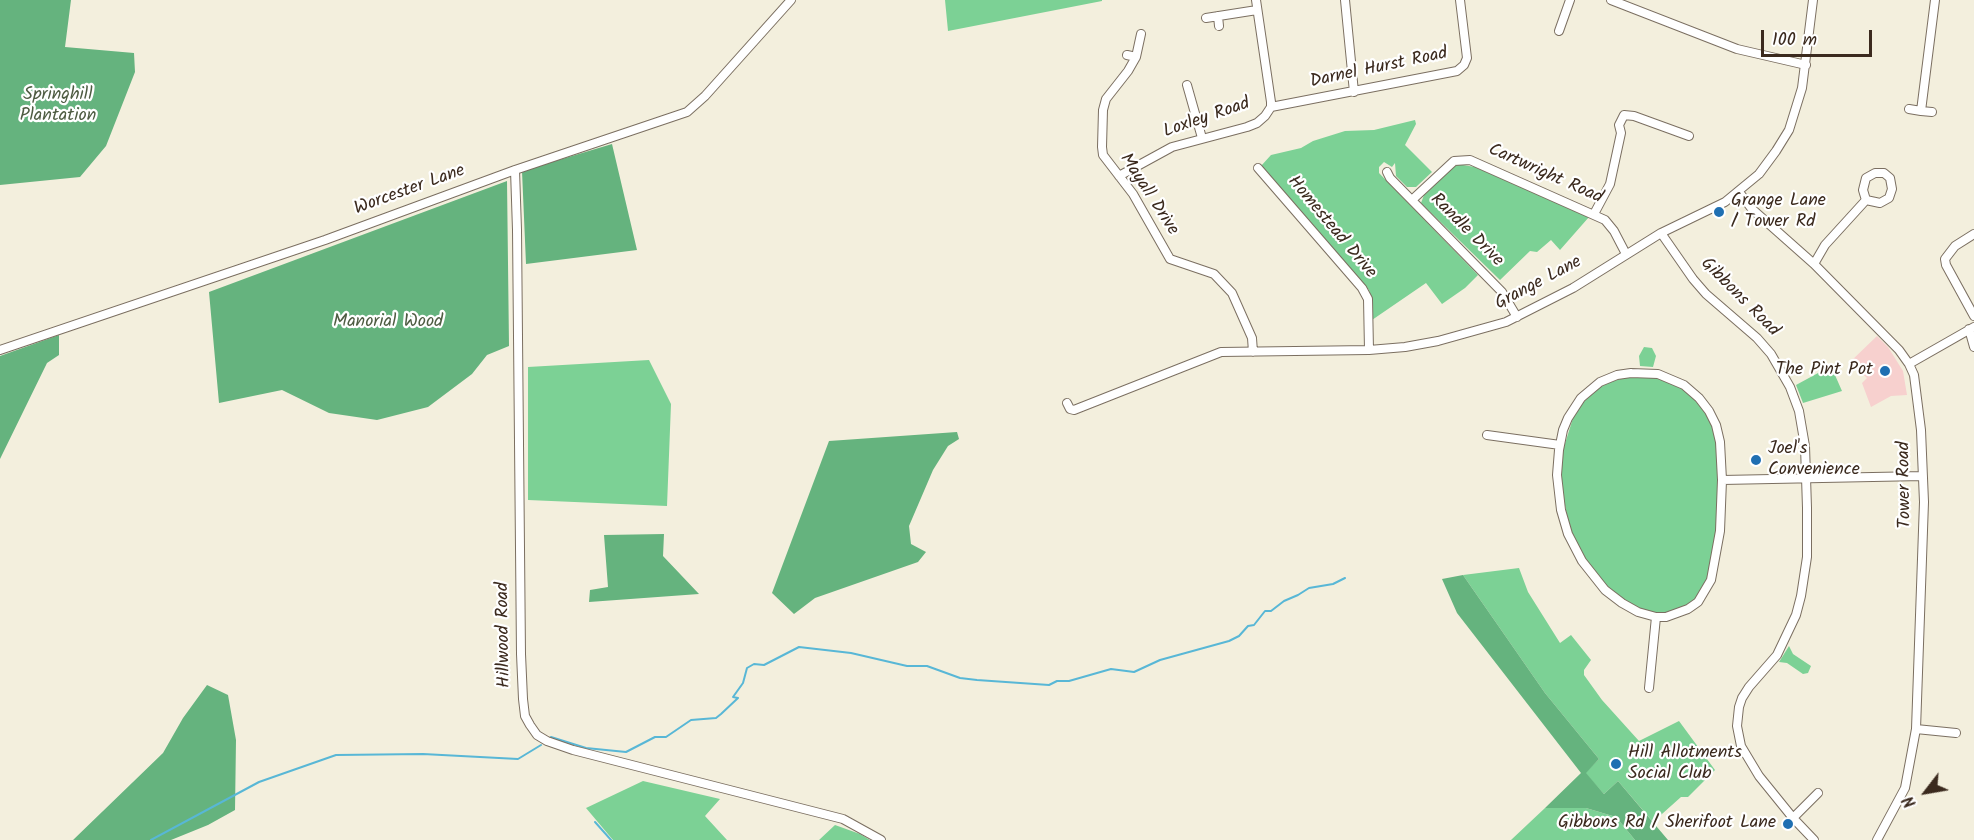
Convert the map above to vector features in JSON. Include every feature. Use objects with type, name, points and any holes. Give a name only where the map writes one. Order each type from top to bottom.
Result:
[{"type":"street","name":"Worcester Lane","points":[[0,350],[687,112],[705,96],[791,0]]},
{"type":"street","name":"Loxley Road","points":[[1119,176],[1172,147],[1257,123],[1265,116],[1270,107],[1256,0]]},
{"type":"street","points":[[1345,0],[1354,92]]},
{"type":"street","name":"Darnel Hurst Road","points":[[1270,107],[1457,71],[1464,65],[1467,58],[1460,0]]},
{"type":"street","points":[[1559,31],[1570,0]]},
{"type":"street","points":[[1611,0],[1737,49],[1806,65]]},
{"type":"street","name":"Grange Lane","points":[[1066,403],[1070,410],[1074,410],[1221,352],[1369,350],[1438,341],[1517,317],[1573,288],[1661,232],[1710,210],[1739,192],[1759,174],[1789,130],[1802,88],[1813,0]]},
{"type":"street","points":[[1921,111],[1935,0]]},
{"type":"street","points":[[1206,18],[1257,10]]},
{"type":"street","points":[[1218,16],[1219,26]]},
{"type":"street","name":"Mayall Drive","points":[[1141,34],[1136,57],[1106,99],[1103,110],[1103,156],[1132,194],[1170,259],[1214,274],[1232,293],[1252,338],[1253,352]]},
{"type":"street","points":[[1127,55],[1136,57]]},
{"type":"street","points":[[1187,85],[1193,95],[1202,138]]},
{"type":"street","points":[[1909,110],[1932,112]]},
{"type":"street","points":[[1594,214],[1610,184],[1621,133],[1619,125],[1624,115],[1634,116],[1689,136]]},
{"type":"street","name":"Cartwright Road","points":[[1412,200],[1454,161],[1470,160],[1605,220],[1614,231],[1626,254]]},
{"type":"street","name":"Homestead Drive","points":[[1258,168],[1362,288],[1368,299],[1369,350]]},
{"type":"street","name":"Hillwood Road","points":[[515,170],[518,230],[521,654],[525,716],[537,735],[547,741],[573,750],[843,819],[881,840]]},
{"type":"street","name":"Randle Drive","points":[[1387,172],[1390,178],[1502,292],[1517,317]]},
{"type":"street","name":"Tower Road","points":[[1739,192],[1752,209],[1814,264],[1889,340],[1909,364],[1914,375],[1921,430],[1923,476],[1923,580],[1917,729],[1905,788],[1876,840]]},
{"type":"street","points":[[1814,264],[1825,245],[1866,200]]},
{"type":"street","name":"Gibbons Road","points":[[1661,232],[1693,279],[1757,338],[1778,364],[1799,411],[1804,434],[1806,478],[1806,573],[1797,615],[1777,655],[1742,698],[1737,717],[1738,735],[1747,759],[1793,818],[1814,840]]},
{"type":"street","points":[[1974,234],[1948,253],[1946,265],[1974,316]]},
{"type":"street","points":[[1909,364],[1972,328],[1974,347]]},
{"type":"street","points":[[1626,373],[1658,374],[1684,385],[1699,398],[1716,425],[1720,442],[1722,480],[1720,531],[1714,567],[1705,592],[1689,609],[1666,617],[1638,612],[1622,603],[1596,580],[1582,561],[1568,534],[1561,510],[1557,475],[1560,445],[1563,430],[1575,406],[1600,382],[1626,373]]},
{"type":"street","points":[[1487,435],[1560,445]]},
{"type":"street","points":[[1722,480],[1923,476]]},
{"type":"street","points":[[1649,688],[1656,617]]},
{"type":"street","points":[[1917,729],[1956,733]]},
{"type":"street","points":[[1793,818],[1818,793]]},
{"type":"shaded area","points":[[1877,336],[1888,347],[1903,371],[1907,395],[1891,396],[1871,407],[1862,383],[1867,378],[1850,362]]},
{"type":"green space","name":"Springhill Plantation","points":[[0,0],[71,0],[65,47],[134,53],[135,72],[106,146],[80,177],[0,185]]},
{"type":"green space","points":[[945,0],[1102,0],[1102,1],[948,31]]},
{"type":"green space","points":[[1415,120],[1416,124],[1405,145],[1432,172],[1416,187],[1407,187],[1396,176],[1395,163],[1392,167],[1384,162],[1379,167],[1379,173],[1478,275],[1465,288],[1442,304],[1426,283],[1372,320],[1369,290],[1261,166],[1271,155],[1301,148],[1313,141],[1345,131],[1374,130]]},
{"type":"green space","points":[[612,144],[637,250],[526,264],[522,171]]},
{"type":"green space","points":[[1457,164],[1475,167],[1589,217],[1560,250],[1551,240],[1537,252],[1530,251],[1500,280],[1421,203],[1424,195]]},
{"type":"green space","name":"Manorial Wood","points":[[507,181],[509,346],[487,355],[472,374],[428,407],[377,420],[329,413],[282,390],[219,403],[209,292]]},
{"type":"green space","points":[[59,335],[59,355],[47,363],[0,459],[0,356]]},
{"type":"green space","points":[[1644,347],[1652,348],[1656,356],[1653,367],[1640,366],[1639,356]]},
{"type":"green space","points":[[649,360],[671,404],[667,506],[528,500],[528,367]]},
{"type":"green space","points":[[1831,366],[1842,391],[1803,403],[1796,385]]},
{"type":"green space","points":[[1631,376],[1652,376],[1681,386],[1699,401],[1711,421],[1717,441],[1717,528],[1707,579],[1702,591],[1694,600],[1683,607],[1664,613],[1644,611],[1624,601],[1603,583],[1584,558],[1570,531],[1561,485],[1562,453],[1574,415],[1580,405],[1599,388]]},
{"type":"green space","points":[[957,432],[959,439],[948,446],[933,470],[909,526],[911,544],[926,552],[918,562],[815,598],[794,614],[772,593],[829,441]]},
{"type":"green space","points":[[664,534],[663,556],[699,594],[589,602],[590,590],[608,587],[604,535]]},
{"type":"green space","points":[[1519,568],[1528,592],[1560,643],[1571,635],[1591,660],[1584,670],[1584,675],[1602,700],[1639,741],[1679,721],[1715,770],[1688,797],[1681,797],[1653,822],[1618,781],[1604,794],[1585,773],[1599,759],[1545,693],[1463,575]]},
{"type":"green space","points":[[1463,575],[1545,693],[1599,759],[1586,773],[1604,794],[1618,781],[1668,840],[1635,840],[1616,817],[1586,808],[1545,808],[1581,773],[1457,613],[1442,579]]},
{"type":"green space","points":[[1789,646],[1793,654],[1811,666],[1808,673],[1803,674],[1787,663],[1779,662]]},
{"type":"green space","points":[[207,685],[228,695],[236,740],[235,810],[208,825],[171,840],[73,840],[163,753],[183,718]]},
{"type":"green space","points":[[643,781],[720,799],[705,816],[727,840],[613,840],[586,808]]},
{"type":"green space","points":[[1545,808],[1586,808],[1616,817],[1635,840],[1511,840]]},
{"type":"green space","points":[[835,825],[860,834],[870,840],[819,840]]},
{"type":"waterway","points":[[551,737],[586,748],[626,752],[655,737],[666,737],[691,720],[716,718],[738,698],[733,697],[743,683],[747,668],[754,664],[764,665],[799,647],[851,653],[907,666],[927,666],[960,678],[977,680],[1049,685],[1057,681],[1069,681],[1111,669],[1134,672],[1160,660],[1229,641],[1239,636],[1248,626],[1254,625],[1265,611],[1271,611],[1284,601],[1309,588],[1333,584],[1345,578]]},
{"type":"waterway","points":[[151,840],[259,782],[336,755],[423,754],[518,759],[541,745]]},
{"type":"waterway","points":[[595,822],[611,840]]},
{"type":"place","name":"Grange Lane / Tower Rd","points":[[1719,212]]},
{"type":"place","name":"The Pint Pot","points":[[1885,371]]},
{"type":"place","name":"Joel's Convenience","points":[[1756,460]]},
{"type":"place","name":"Hill Allotments Social Club","points":[[1616,764]]},
{"type":"place","name":"Gibbons Rd / Sherifoot Lane","points":[[1788,824]]}]
